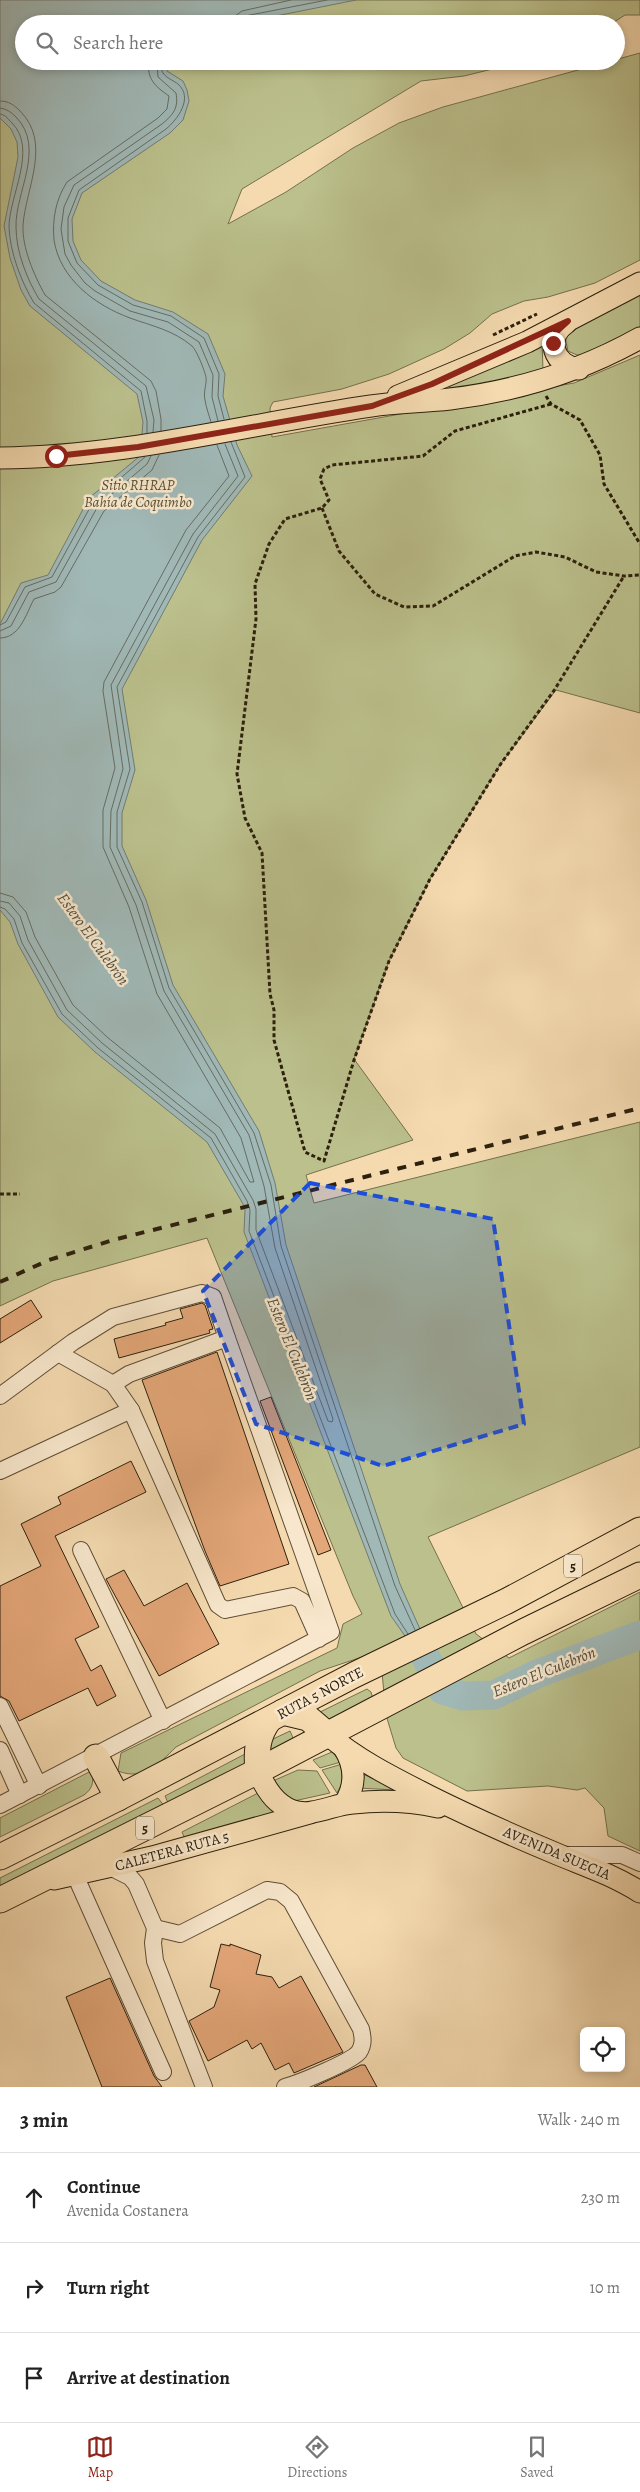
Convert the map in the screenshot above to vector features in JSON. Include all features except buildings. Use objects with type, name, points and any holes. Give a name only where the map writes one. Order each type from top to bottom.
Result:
[{"type":"highway","name":"RUTA 5 NORTE","points":[[0,1857],[354,1675],[507,1601],[640,1530]]},
{"type":"highway","name":"5","points":[[0,1900],[258,1771],[336,1742],[376,1709],[523,1632],[640,1576]]},
{"type":"highway","points":[[258,1771],[257,1746],[264,1728],[276,1716],[308,1718],[336,1742]]},
{"type":"highway","points":[[96,1757],[118,1798]]},
{"type":"main road","points":[[372,406],[432,384],[568,321],[640,283]]},
{"type":"main road","points":[[568,321],[556,332],[554,349],[560,361],[579,369]]},
{"type":"main road","points":[[0,458],[85,454],[138,447],[372,406],[450,399],[509,389],[579,369],[640,338]]},
{"type":"main road","points":[[336,1742],[352,1766],[354,1778],[349,1796],[344,1804]]},
{"type":"main road","name":"AVENIDA SUECIA","points":[[336,1742],[381,1772],[471,1817],[603,1871],[640,1892]]},
{"type":"main road","name":"AVENIDA SUECIA","points":[[258,1771],[266,1789],[275,1800],[292,1810],[310,1813],[344,1804],[387,1801],[408,1802],[451,1810],[471,1817]]},
{"type":"main road","name":"CALETERA RUTA 5","points":[[32,1884],[152,1857],[310,1813]]},
{"type":"street","points":[[0,1396],[58,1353],[113,1317],[202,1293],[213,1297],[325,1636]]},
{"type":"street","points":[[113,1384],[129,1374],[227,1338]]},
{"type":"street","points":[[58,1353],[113,1384],[131,1410],[218,1605],[225,1610],[293,1596],[302,1601],[325,1636]]},
{"type":"street","points":[[0,1472],[131,1410]]},
{"type":"street","points":[[81,1550],[163,1721]]},
{"type":"street","points":[[0,1806],[325,1636]]},
{"type":"street","points":[[0,1706],[39,1786]]},
{"type":"street","points":[[0,1750],[20,1795]]},
{"type":"street","points":[[560,1855],[622,1855],[640,1862]]},
{"type":"street","points":[[136,1884],[142,1868],[152,1857]]},
{"type":"street","points":[[110,1867],[130,1877],[136,1884],[155,1928],[153,1943],[155,1961],[204,2087]]},
{"type":"street","points":[[75,1875],[95,1916],[163,2072]]},
{"type":"street","points":[[155,1928],[180,1934],[267,1890],[280,1892],[291,1901],[362,2029],[363,2041],[358,2053],[308,2081],[285,2087]]},
{"type":"path","points":[[539,381],[551,404],[580,420],[600,455],[604,484],[640,544]]},
{"type":"path","points":[[551,404],[455,431],[423,456],[332,465],[324,469],[320,478],[329,500],[322,508],[285,519],[269,544],[255,584],[256,619],[237,774],[245,818],[262,853],[270,984],[274,1010],[274,1040],[305,1152],[324,1161],[354,1060],[389,962],[430,879],[500,765],[556,690],[624,576]]},
{"type":"path","points":[[322,508],[339,551],[375,594],[404,607],[433,606],[515,556],[536,552],[565,557],[596,572],[624,576],[640,575]]},
{"type":"path","points":[[0,1194],[20,1194]]},
{"type":"highlighted area","points":[[310,1183],[493,1219],[524,1424],[383,1466],[256,1424],[203,1291]]},
{"type":"green space","name":"Sitio RHRAP Bahía de Coquimbo","points":[[0,0],[640,0],[640,15],[15,15],[15,70],[488,70],[464,76],[421,81],[242,189],[228,224],[286,192],[353,148],[399,123],[443,107],[578,70],[625,70],[625,57],[640,53],[640,260],[595,283],[548,297],[524,301],[492,314],[470,333],[444,349],[389,374],[342,389],[273,402],[270,408],[272,437],[574,383],[640,355],[640,713],[556,690],[500,765],[430,879],[389,961],[354,1059],[413,1140],[306,1175],[314,1203],[640,1122],[640,1447],[428,1537],[476,1634],[509,1658],[640,1592],[640,1851],[608,1836],[604,1808],[585,1788],[577,1790],[548,1786],[467,1791],[403,1758],[396,1748],[386,1715],[380,1651],[320,1671],[176,1747],[150,1769],[135,1774],[118,1771],[121,1753],[337,1648],[343,1624],[362,1614],[207,1238],[53,1281],[0,1306]]},
{"type":"green space","points":[[640,295],[640,327],[582,355],[568,351],[565,338],[573,329]]},
{"type":"green space","points":[[542,341],[543,370],[527,376],[448,390],[450,386],[517,351]]},
{"type":"green space","points":[[367,1689],[371,1692],[373,1699],[332,1721],[318,1713]]},
{"type":"green space","points":[[290,1731],[294,1740],[264,1756],[271,1740]]},
{"type":"green space","points":[[332,1752],[341,1762],[320,1768],[313,1760]]},
{"type":"green space","points":[[245,1754],[245,1765],[169,1805],[165,1796]]},
{"type":"green space","points":[[342,1764],[342,1783],[337,1793],[322,1770]]},
{"type":"green space","points":[[298,1770],[317,1771],[330,1793],[294,1801],[289,1799],[275,1783],[275,1780]]},
{"type":"green space","points":[[89,1772],[92,1773],[93,1780],[91,1788],[84,1795],[0,1837],[0,1818]]},
{"type":"green space","points":[[360,1773],[397,1788],[397,1790],[357,1788]]},
{"type":"green space","points":[[260,1792],[281,1811],[185,1839],[182,1832]]},
{"type":"green space","points":[[158,1798],[165,1807],[0,1889],[0,1878]]},
{"type":"water","points":[[0,0],[356,0],[281,15],[15,15],[15,70],[167,70],[183,81],[187,90],[189,101],[183,120],[170,133],[82,193],[72,219],[73,241],[81,260],[101,281],[135,300],[173,312],[208,334],[225,374],[223,396],[237,445],[252,476],[202,540],[122,689],[135,770],[122,813],[122,846],[146,900],[173,985],[259,1131],[275,1183],[286,1245],[400,1584],[431,1654],[443,1690],[391,1616],[244,1232],[245,1210],[243,1204],[207,1142],[95,1052],[58,1017],[18,944],[10,922],[0,910],[0,624],[21,583],[48,575],[89,498],[140,456],[143,422],[137,394],[30,306],[21,290],[10,258],[4,226],[18,157],[17,142],[11,129],[0,118]]},
{"type":"waterway","name":"Estero El Culebrón","points":[[425,1656],[443,1690],[463,1696],[494,1695],[537,1674],[640,1635]]},
{"type":"railway","points":[[0,1282],[49,1260],[113,1240],[640,1108]]},
{"type":"route","points":[[56,456],[113,451],[372,406],[432,384],[527,342],[568,321],[556,332],[553,343]]}]
